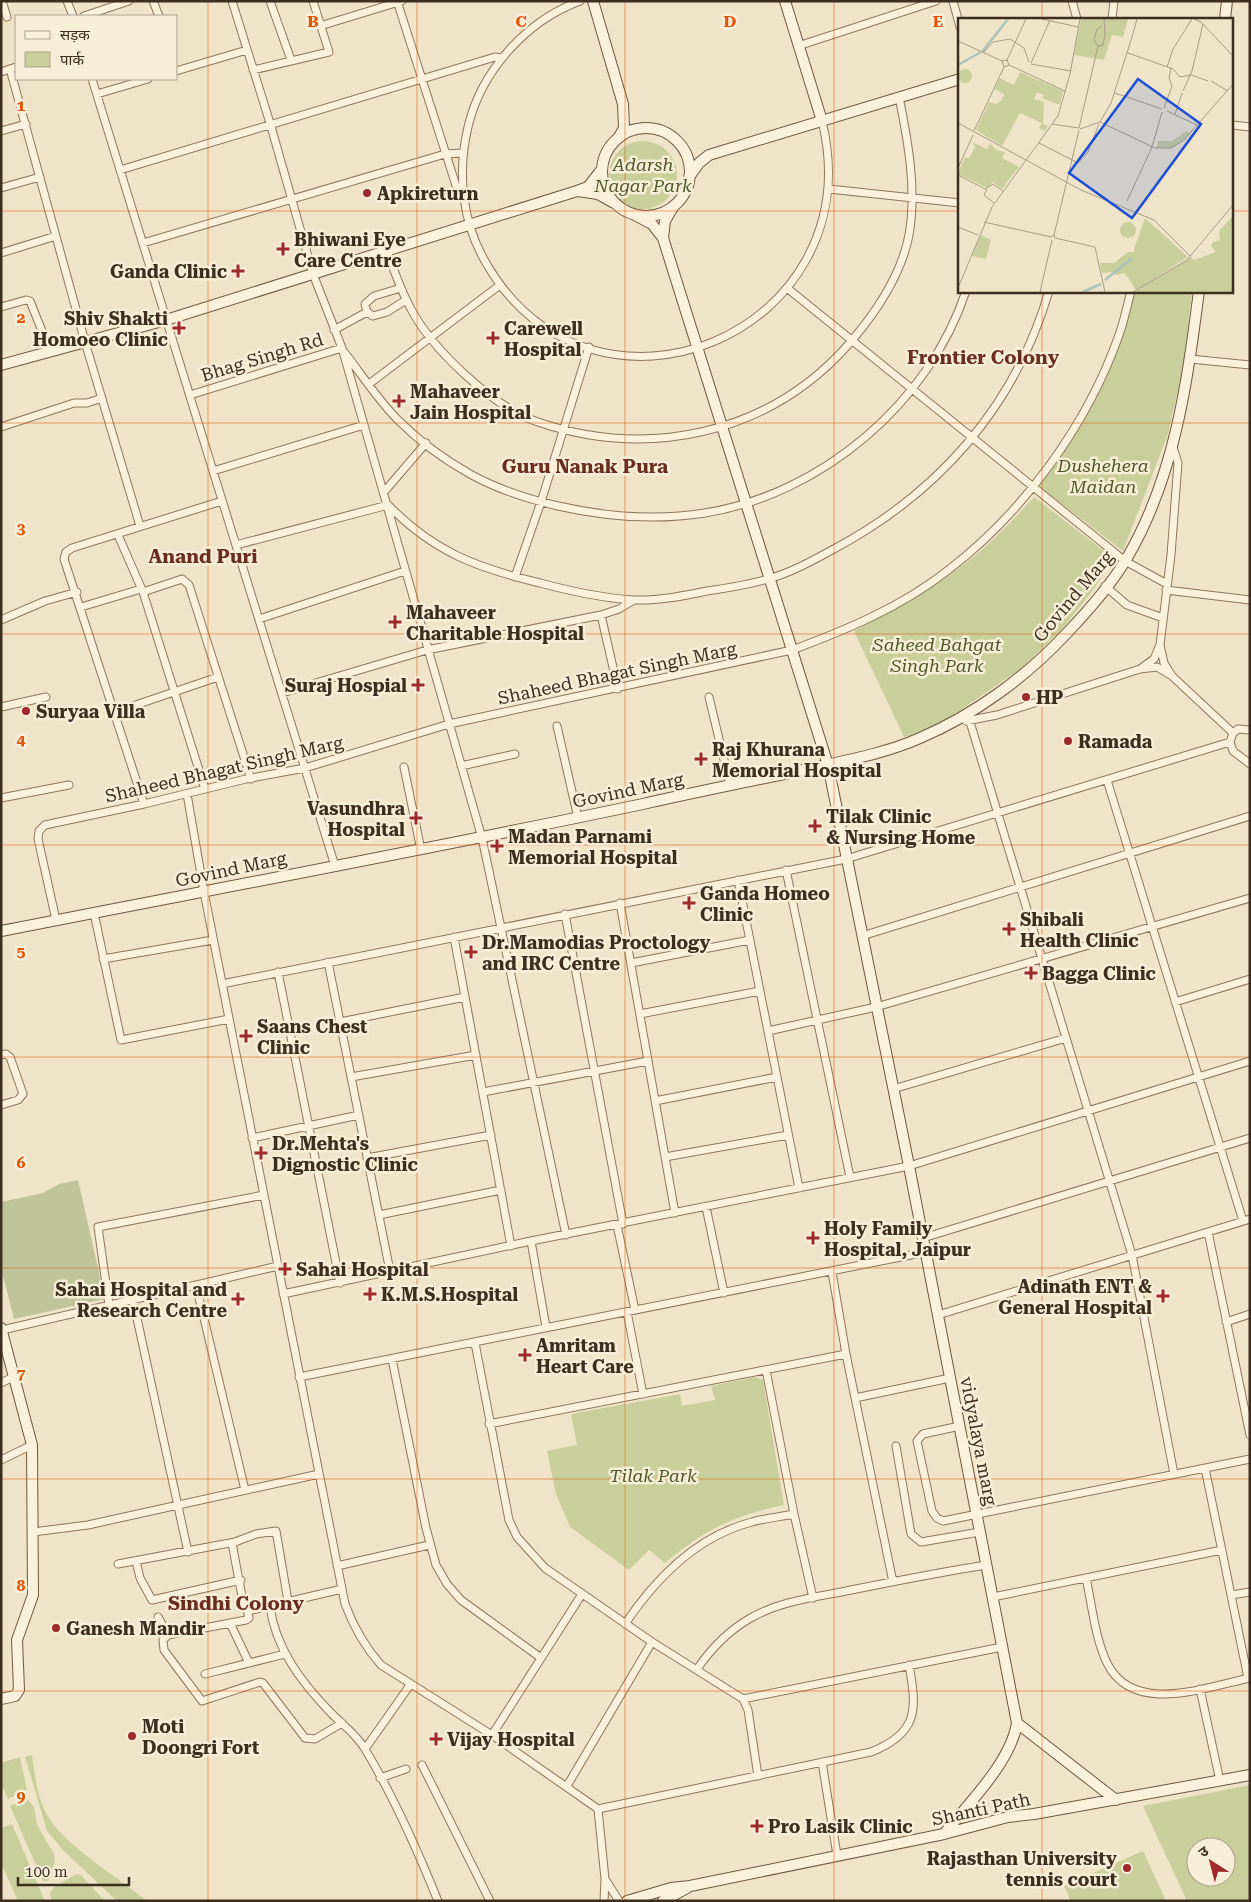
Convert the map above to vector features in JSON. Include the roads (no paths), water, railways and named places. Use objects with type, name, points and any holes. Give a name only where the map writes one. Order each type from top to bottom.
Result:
[{"type":"street","points":[[2,1],[7,17]]},
{"type":"street","points":[[67,1],[72,15]]},
{"type":"street","points":[[87,15],[129,1]]},
{"type":"street","points":[[153,1],[159,15]]},
{"type":"street","points":[[232,1],[270,123],[312,274],[342,348],[482,838],[503,929],[566,1235]]},
{"type":"street","points":[[270,1],[291,60]]},
{"type":"street","points":[[253,70],[329,52],[313,1]]},
{"type":"street","points":[[469,225],[462,183],[463,153],[470,119],[477,100],[502,58],[529,31],[547,18],[580,1]]},
{"type":"street","points":[[593,1],[624,104],[624,128],[619,137],[607,150],[602,169],[604,187],[614,203]]},
{"type":"street","points":[[320,26],[399,2],[469,225],[480,254],[500,285],[528,314],[568,339],[616,354],[639,356],[665,355],[697,348],[739,330],[761,315],[787,288],[807,260],[817,239],[825,214],[829,189],[828,146],[785,1]]},
{"type":"street","points":[[798,46],[936,1]]},
{"type":"street","points":[[953,1],[958,20]]},
{"type":"street","points":[[1072,1],[1078,18]]},
{"type":"street","points":[[1112,18],[1114,1]]},
{"type":"street","points":[[1225,18],[1227,1]]},
{"type":"street","points":[[178,69],[247,50]]},
{"type":"street","points":[[120,170],[423,77],[495,56],[502,58]]},
{"type":"street","points":[[1,72],[13,68]]},
{"type":"street","points":[[16,80],[85,342],[140,526]]},
{"type":"street","points":[[92,80],[335,866]]},
{"type":"street","points":[[97,94],[145,80]]},
{"type":"street","points":[[683,149],[696,154],[709,155],[958,80]]},
{"type":"street","points":[[387,251],[406,300],[432,337],[455,365],[507,406],[534,420],[564,428],[628,439],[697,434],[722,428],[768,409],[810,383],[869,321],[896,274],[909,236],[912,198],[907,136],[899,97]]},
{"type":"street","points":[[624,104],[637,123],[647,128],[665,132],[675,139],[683,149],[689,165],[689,177],[684,194],[665,221],[663,238]]},
{"type":"street","points":[[1,131],[26,124]]},
{"type":"street","points":[[1234,125],[1250,127]]},
{"type":"street","points":[[619,137],[635,130],[647,128]]},
{"type":"street","points":[[143,243],[446,154],[463,153]]},
{"type":"street","points":[[689,177],[699,163],[709,155]]},
{"type":"street","points":[[1,365],[166,320],[578,191],[588,187],[602,169]]},
{"type":"street","points":[[1,188],[40,177]]},
{"type":"street","points":[[829,189],[958,203]]},
{"type":"street","points":[[578,191],[598,194],[652,224],[663,238]]},
{"type":"street","points":[[633,214],[656,215],[674,206]]},
{"type":"street","points":[[1,253],[56,236]]},
{"type":"street","name":"vidyalaya marg","points":[[663,238],[828,765],[894,1089],[1017,1723]]},
{"type":"street","points":[[369,384],[500,285]]},
{"type":"street","points":[[401,288],[370,298],[365,304],[367,312],[373,316],[378,315],[406,300]]},
{"type":"street","points":[[787,288],[1125,561],[1166,587],[1250,600]]},
{"type":"street","name":"Bhag Singh Rd","points":[[190,396],[342,348],[398,420],[426,443],[470,474],[507,491],[541,502],[625,518],[706,513],[745,502],[791,485],[834,460],[863,440],[911,390],[948,338],[966,292]]},
{"type":"street","points":[[388,505],[406,524],[433,544],[472,563],[514,577],[575,592],[634,600],[678,596],[770,579],[814,560],[858,537],[894,512],[926,486],[972,439],[1015,377],[1033,338],[1049,292]]},
{"type":"street","name":"Shaheed Bhagat Singh Marg","points":[[56,920],[38,839],[39,831],[45,825],[305,768],[449,724],[792,650],[846,630],[894,605],[946,572],[986,538],[1033,488],[1067,439],[1102,378],[1120,335],[1131,292]]},
{"type":"street","name":"Govind Marg","points":[[1,931],[204,892],[281,875],[482,838],[828,765],[919,739],[956,720],[1000,692],[1037,663],[1066,635],[1125,561],[1149,515],[1173,447],[1190,359],[1199,292]]},
{"type":"street","points":[[1,307],[26,300],[30,301],[50,351]]},
{"type":"street","points":[[334,330],[367,312]]},
{"type":"street","points":[[514,577],[541,502],[589,347]]},
{"type":"street","points":[[1190,359],[1250,365]]},
{"type":"street","points":[[1,427],[74,403],[87,403],[102,398]]},
{"type":"street","points":[[213,471],[364,425]]},
{"type":"street","points":[[384,492],[426,443]]},
{"type":"street","points":[[1140,669],[1154,660],[1160,644],[1178,463],[1173,447]]},
{"type":"street","points":[[144,804],[64,559],[66,552],[72,548],[222,501]]},
{"type":"street","points":[[236,545],[388,505]]},
{"type":"street","points":[[118,535],[142,591],[205,789]]},
{"type":"street","points":[[259,619],[405,571]]},
{"type":"street","points":[[81,607],[182,579],[186,581],[250,779]]},
{"type":"street","points":[[1106,586],[1127,605],[1163,618]]},
{"type":"street","points":[[1,620],[44,601],[76,592]]},
{"type":"street","points":[[282,693],[427,650],[601,615],[619,609],[634,600]]},
{"type":"street","points":[[601,615],[618,689]]},
{"type":"street","points":[[1160,644],[1164,663],[1172,676]]},
{"type":"street","points":[[956,720],[970,722],[1140,669],[1156,667],[1172,676],[1233,733]]},
{"type":"street","points":[[115,712],[218,677]]},
{"type":"street","points":[[709,697],[730,785]]},
{"type":"street","points":[[1,707],[46,698]]},
{"type":"street","points":[[970,722],[1132,1255],[1174,1474]]},
{"type":"street","points":[[557,726],[578,818]]},
{"type":"street","points":[[1250,729],[1243,728],[1233,733],[1230,742],[1233,751],[1250,764]]},
{"type":"street","points":[[222,984],[846,859],[1230,742]]},
{"type":"street","points":[[461,766],[515,754]]},
{"type":"street","points":[[404,767],[421,850]]},
{"type":"street","points":[[938,1315],[1246,1220],[1220,1147],[1107,780]]},
{"type":"street","points":[[1,798],[69,785]]},
{"type":"street","points":[[188,794],[213,940],[337,1566],[345,1604],[356,1633],[367,1650],[381,1665],[410,1685],[492,1735],[598,1809],[871,1752],[888,1745],[899,1736],[909,1723],[914,1709],[909,1665]]},
{"type":"street","points":[[862,936],[1250,816]]},
{"type":"street","points":[[786,870],[850,1177]]},
{"type":"street","points":[[738,880],[799,1188]]},
{"type":"street","points":[[768,1031],[876,1007],[1250,898]]},
{"type":"street","points":[[620,903],[675,1213]]},
{"type":"street","points":[[94,913],[121,1040],[229,1019]]},
{"type":"street","points":[[564,914],[594,1070],[620,1224],[644,1394]]},
{"type":"street","points":[[454,937],[511,1246]]},
{"type":"street","points":[[103,959],[213,940]]},
{"type":"street","points":[[631,963],[750,940]]},
{"type":"street","points":[[328,962],[390,1272]]},
{"type":"street","points":[[278,972],[340,1283]]},
{"type":"street","points":[[1175,1002],[1250,979]]},
{"type":"street","points":[[640,1014],[760,991]]},
{"type":"street","points":[[340,1022],[465,997]]},
{"type":"street","points":[[894,1089],[1066,1038]]},
{"type":"street","points":[[1,1055],[6,1054],[10,1057],[23,1094],[18,1100],[1,1105]]},
{"type":"street","points":[[351,1077],[476,1055]]},
{"type":"street","points":[[483,1092],[648,1061]]},
{"type":"street","points":[[283,1294],[531,1241],[909,1166],[1250,1062]]},
{"type":"street","points":[[655,1101],[777,1077]]},
{"type":"street","points":[[252,1138],[359,1115]]},
{"type":"street","points":[[367,1158],[491,1135]]},
{"type":"street","points":[[665,1157],[788,1135]]},
{"type":"street","points":[[923,1238],[1250,1138]]},
{"type":"street","points":[[379,1215],[500,1190]]},
{"type":"street","points":[[109,1305],[98,1227],[264,1195]]},
{"type":"street","points":[[706,1207],[724,1293]]},
{"type":"street","points":[[1208,1232],[1250,1436]]},
{"type":"street","points":[[531,1241],[546,1326]]},
{"type":"street","points":[[299,1376],[926,1252]]},
{"type":"street","points":[[1,1699],[15,1696],[19,1690],[18,1640],[33,1594],[32,1445],[2,1329],[278,1266]]},
{"type":"street","points":[[832,1272],[846,1354],[893,1582]]},
{"type":"street","points":[[196,1285],[245,1490]]},
{"type":"street","points":[[132,1300],[188,1552]]},
{"type":"street","points":[[1226,1322],[1250,1314]]},
{"type":"street","points":[[475,1342],[510,1520],[517,1536],[545,1568],[625,1624],[743,1700],[748,1710],[758,1776]]},
{"type":"street","points":[[490,1424],[846,1354]]},
{"type":"street","points":[[392,1359],[429,1545],[440,1571],[461,1600],[541,1658]]},
{"type":"street","points":[[766,1370],[794,1514],[813,1598]]},
{"type":"street","points":[[1,1383],[15,1376]]},
{"type":"street","points":[[855,1398],[950,1378]]},
{"type":"street","points":[[960,1426],[923,1434],[917,1441],[932,1511],[937,1518],[943,1521],[1250,1459]]},
{"type":"street","points":[[1,1460],[32,1445]]},
{"type":"street","points":[[896,1446],[911,1534],[921,1542],[980,1532]]},
{"type":"street","points":[[1086,1578],[1102,1650],[1108,1665],[1119,1679],[1132,1690],[1149,1695],[1200,1688],[1249,1678],[1205,1468]]},
{"type":"street","points":[[33,1532],[88,1525],[319,1474]]},
{"type":"street","points":[[625,1624],[646,1593],[662,1576],[705,1543],[728,1530],[752,1522],[794,1514]]},
{"type":"street","points":[[118,1564],[232,1543],[256,1534],[276,1531],[288,1601]]},
{"type":"street","points":[[232,1543],[241,1580],[243,1602],[247,1608],[249,1618],[168,1635],[163,1640],[164,1650],[202,1702],[263,1683],[305,1738],[315,1740],[342,1723]]},
{"type":"street","points":[[337,1566],[429,1545]]},
{"type":"street","points":[[993,1597],[1222,1550]]},
{"type":"street","points":[[136,1561],[140,1578],[152,1600],[241,1580]]},
{"type":"street","points":[[697,1669],[708,1654],[724,1638],[749,1619],[773,1608],[813,1598],[986,1565]]},
{"type":"street","points":[[247,1608],[252,1610],[342,1589]]},
{"type":"street","points":[[1231,1595],[1250,1592]]},
{"type":"street","points":[[492,1735],[582,1594]]},
{"type":"street","points":[[270,1606],[277,1636],[285,1654],[314,1694],[365,1749],[409,1831],[438,1901]]},
{"type":"street","points":[[158,1617],[168,1635]]},
{"type":"street","points":[[230,1623],[249,1663]]},
{"type":"street","points":[[566,1786],[652,1642]]},
{"type":"street","points":[[743,1700],[1002,1646]]},
{"type":"street","points":[[205,1674],[285,1654]]},
{"type":"street","points":[[365,1749],[410,1685]]},
{"type":"street","points":[[1200,1688],[1220,1781]]},
{"type":"street","points":[[1017,1723],[1116,1800]]},
{"type":"street","points":[[944,1834],[994,1771],[1015,1739],[1017,1723]]},
{"type":"street","points":[[822,1762],[837,1855]]},
{"type":"street","points":[[422,1765],[490,1901]]},
{"type":"street","points":[[380,1778],[406,1769]]},
{"type":"street","name":"Shanti Path","points":[[690,1886],[944,1834],[1008,1817],[1116,1800],[1250,1775]]},
{"type":"street","points":[[598,1809],[605,1879],[602,1900]]},
{"type":"street","points":[[605,1879],[619,1901]]},
{"type":"street","points":[[627,1901],[671,1888],[690,1886]]},
{"type":"street","points":[[663,1901],[690,1886]]},
{"type":"place","name":"Apkireturn","points":[[367,193]]},
{"type":"place","name":"Bhiwani Eye Care Centre","points":[[283,249]]},
{"type":"place","name":"Ganda Clinic","points":[[238,271]]},
{"type":"place","name":"Shiv Shakti Homoeo Clinic","points":[[179,328]]},
{"type":"place","name":"Carewell Hospital","points":[[493,338]]},
{"type":"place","name":"Mahaveer Jain Hospital","points":[[399,401]]},
{"type":"place","name":"Mahaveer Charitable Hospital","points":[[395,622]]},
{"type":"place","name":"Suraj Hospial","points":[[418,685]]},
{"type":"place","name":"HP","points":[[1026,697]]},
{"type":"place","name":"Suryaa Villa","points":[[26,711]]},
{"type":"place","name":"Ramada","points":[[1068,741]]},
{"type":"place","name":"Raj Khurana Memorial Hospital","points":[[701,759]]},
{"type":"place","name":"Vasundhra Hospital","points":[[416,818]]},
{"type":"place","name":"Tilak Clinic & Nursing Home","points":[[815,826]]},
{"type":"place","name":"Madan Parnami Memorial Hospital","points":[[497,846]]},
{"type":"place","name":"Ganda Homeo Clinic","points":[[689,903]]},
{"type":"place","name":"Shibali Health Clinic","points":[[1009,929]]},
{"type":"place","name":"Dr.Mamodias Proctology and IRC Centre","points":[[471,952]]},
{"type":"place","name":"Bagga Clinic","points":[[1031,973]]},
{"type":"place","name":"Saans Chest Clinic","points":[[246,1036]]},
{"type":"place","name":"Dr.Mehta's Dignostic Clinic","points":[[261,1153]]},
{"type":"place","name":"Holy Family Hospital, Jaipur","points":[[813,1238]]},
{"type":"place","name":"Sahai Hospital","points":[[285,1269]]},
{"type":"place","name":"K.M.S.Hospital","points":[[370,1294]]},
{"type":"place","name":"Adinath ENT & General Hospital","points":[[1163,1296]]},
{"type":"place","name":"Sahai Hospital and Research Centre","points":[[238,1299]]},
{"type":"place","name":"Amritam Heart Care","points":[[525,1355]]},
{"type":"place","name":"Ganesh Mandir","points":[[56,1628]]},
{"type":"place","name":"Moti Doongri Fort","points":[[132,1736]]},
{"type":"place","name":"Vijay Hospital","points":[[436,1739]]},
{"type":"place","name":"Pro Lasik Clinic","points":[[757,1826]]},
{"type":"place","name":"Rajasthan University tennis court","points":[[1127,1868]]},
{"type":"district","name":"Frontier Colony","points":[[983,357]]},
{"type":"district","name":"Guru Nanak Pura","points":[[585,466]]},
{"type":"district","name":"Anand Puri","points":[[203,556]]},
{"type":"district","name":"Sindhi Colony","points":[[236,1603]]},
{"type":"park label","name":"Adarsh Nagar Park","points":[[643,174]]},
{"type":"park label","name":"Dushehera Maidan","points":[[1103,475]]},
{"type":"park label","name":"Saheed Bahgat Singh Park","points":[[937,654]]},
{"type":"park label","name":"Tilak Park","points":[[653,1475]]}]
